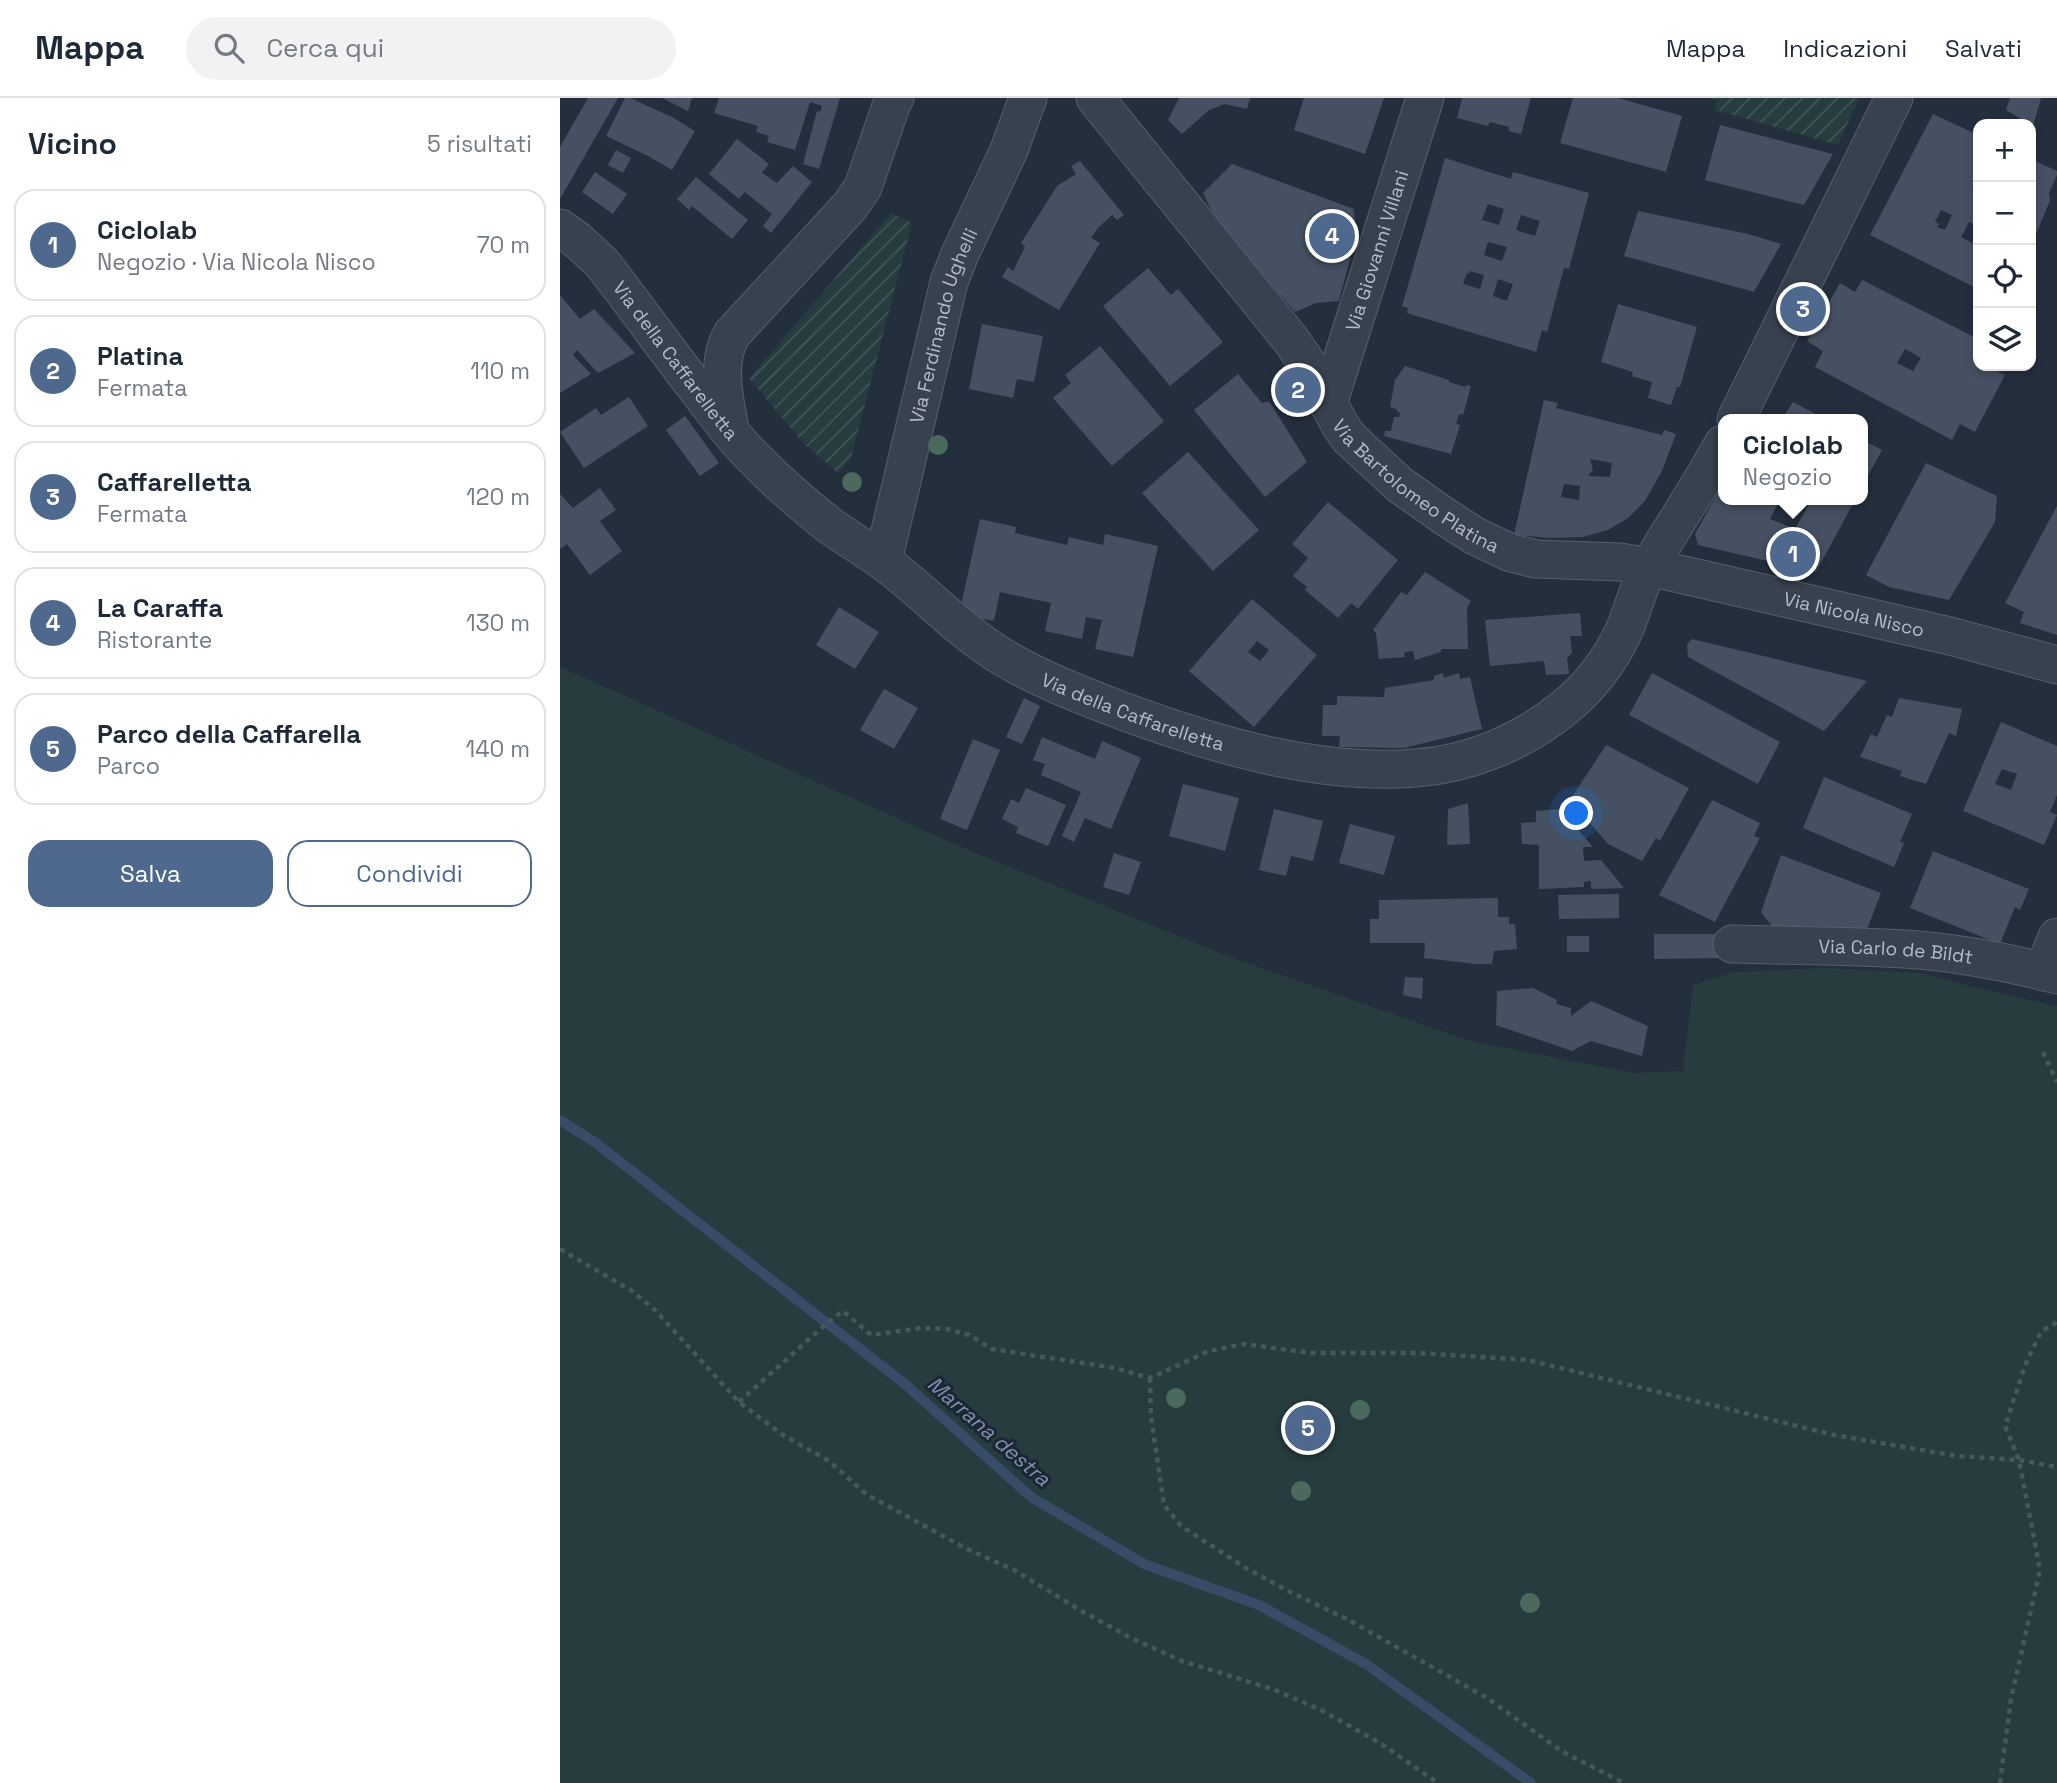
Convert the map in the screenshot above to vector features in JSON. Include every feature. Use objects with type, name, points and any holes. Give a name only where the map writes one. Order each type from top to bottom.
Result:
[{"type":"street","points":[[730,432],[722,373],[727,341],[851,205],[860,191],[895,98]]},
{"type":"street","name":"Via Ferdinando Ughelli","points":[[883,561],[949,282],[1009,150],[1028,98]]},
{"type":"street","name":"Via Bartolomeo Platina","points":[[1095,98],[1291,340],[1311,369],[1349,438],[1380,468],[1444,516],[1498,548],[1536,559],[1620,562],[1649,567]]},
{"type":"street","name":"Via Giovanni Villani","points":[[1328,404],[1425,98]]},
{"type":"street","points":[[1738,414],[1894,98]]},
{"type":"street","name":"Via della Caffarelletta","points":[[560,229],[577,240],[602,263],[730,432],[757,462],[831,526],[883,561],[973,639],[1027,671],[1058,685],[1188,734],[1253,752],[1341,766],[1397,769],[1437,765],[1493,750],[1529,733],[1585,690],[1613,651],[1623,633],[1649,567],[1718,452]]},
{"type":"street","name":"Via Nicola Nisco","points":[[1649,567],[1950,636],[2057,665]]},
{"type":"street","points":[[2050,974],[2057,937]]},
{"type":"street","name":"Via Carlo de Bildt","points":[[1732,944],[1905,949],[1960,955],[2050,974]]},
{"type":"path","points":[[2043,1052],[2057,1082]]},
{"type":"path","points":[[560,1249],[632,1291],[655,1310],[740,1402],[783,1435],[829,1461],[866,1494],[965,1548],[1014,1570],[1133,1639],[1182,1661],[1275,1690],[1321,1710],[1380,1743],[1438,1783]]},
{"type":"path","points":[[740,1402],[843,1311],[870,1335],[921,1328],[947,1329],[969,1335],[992,1349],[1115,1368],[1150,1378],[1209,1351],[1244,1344],[1311,1353],[1419,1353],[1528,1360],[1835,1435],[1957,1455],[2019,1460],[2057,1467]]},
{"type":"path","points":[[2000,1783],[2011,1699],[2040,1570],[2019,1460],[2005,1426],[2026,1363],[2041,1332],[2057,1322]]},
{"type":"path","points":[[1150,1378],[1151,1417],[1164,1504],[1181,1526],[1246,1568],[1355,1624],[1487,1698],[1563,1752],[1624,1783]]},
{"type":"green space","points":[[1710,98],[1859,98],[1838,145],[1715,110],[1717,100]]},
{"type":"green space","points":[[891,213],[912,223],[851,458],[838,473],[804,444],[749,378]]},
{"type":"green space","points":[[560,667],[961,847],[1227,956],[1467,1040],[1634,1073],[1683,1071],[1693,985],[1734,972],[1829,968],[1922,973],[2057,1006],[2057,1783],[560,1783]]},
{"type":"building","points":[[588,98],[618,98],[560,199],[560,147]]},
{"type":"building","points":[[625,98],[672,117],[695,131],[672,170],[606,136]]},
{"type":"building","points":[[662,98],[692,98],[688,111]]},
{"type":"building","points":[[719,98],[840,98],[819,169],[803,164],[817,111],[820,112],[822,106],[810,102],[795,150],[767,142],[769,136],[756,132],[758,126],[714,113]]},
{"type":"building","points":[[1179,98],[1250,98],[1247,109],[1225,104],[1209,110],[1182,134],[1168,120]]},
{"type":"building","points":[[1304,98],[1384,98],[1365,154],[1294,130]]},
{"type":"building","points":[[1462,98],[1531,98],[1521,134],[1509,131],[1509,127],[1490,122],[1488,126],[1457,118]]},
{"type":"building","points":[[1573,98],[1618,98],[1682,116],[1666,172],[1560,143]]},
{"type":"building","points":[[2010,98],[2041,98],[2035,119],[2021,119],[2006,110]]},
{"type":"building","points":[[1933,114],[1973,133],[1973,224],[1969,222],[1961,237],[1973,243],[1973,286],[1870,235]],"holes":[[[1941,210],[1952,215],[1945,230],[1937,227],[1939,224],[1935,222]]]},
{"type":"building","points":[[1720,125],[1833,154],[1804,205],[1705,180]]},
{"type":"building","points":[[737,139],[769,164],[762,173],[777,183],[793,166],[812,182],[771,233],[763,226],[772,214],[745,192],[739,199],[709,174]]},
{"type":"building","points":[[616,150],[631,158],[623,173],[608,165]]},
{"type":"building","points":[[1445,158],[1511,179],[1513,172],[1589,193],[1569,269],[1564,268],[1547,332],[1542,330],[1536,352],[1407,313],[1408,308],[1402,306]],"holes":[[[1488,204],[1504,209],[1499,225],[1482,220]],[[1521,215],[1540,221],[1535,236],[1516,230]],[[1488,242],[1507,247],[1502,261],[1484,255]],[[1470,271],[1484,275],[1480,289],[1463,284]],[[1498,279],[1513,284],[1507,301],[1493,296]]]},
{"type":"building","points":[[1080,161],[1124,215],[1117,220],[1112,215],[1091,238],[1100,243],[1059,310],[1002,277],[1008,267],[1013,271],[1025,247],[1021,243],[1057,186],[1076,174],[1071,166]]},
{"type":"building","points":[[2036,161],[2057,171],[2049,193],[2050,200],[2036,235]]},
{"type":"building","points":[[1232,164],[1354,209],[1356,236],[1339,301],[1316,303],[1295,312],[1218,224],[1203,193]]},
{"type":"building","points":[[595,172],[627,194],[613,214],[582,192]]},
{"type":"building","points":[[696,177],[748,220],[732,239],[692,206],[689,210],[677,199]]},
{"type":"building","points":[[1638,211],[1748,234],[1781,244],[1754,292],[1624,256]]},
{"type":"building","points":[[1148,268],[1171,295],[1178,289],[1223,342],[1170,386],[1103,306]]},
{"type":"building","points":[[1862,280],[1973,336],[1973,371],[1997,371],[2005,375],[1975,432],[1960,424],[1952,440],[1815,367],[1823,351],[1807,341],[1840,283],[1855,292]],"holes":[[[1905,349],[1921,358],[1913,371],[1897,363]]]},
{"type":"building","points":[[560,295],[580,319],[594,309],[635,353],[598,373],[577,350],[573,355],[591,374],[560,393]]},
{"type":"building","points":[[1618,304],[1697,327],[1680,387],[1677,387],[1671,405],[1648,398],[1652,382],[1632,376],[1633,372],[1601,362]]},
{"type":"building","points":[[982,324],[1043,336],[1034,382],[1017,379],[1013,398],[969,389]]},
{"type":"building","points":[[1100,346],[1164,421],[1112,466],[1053,398],[1071,383],[1065,375]]},
{"type":"building","points":[[1405,366],[1465,387],[1471,386],[1463,415],[1459,414],[1456,424],[1460,425],[1451,454],[1384,436],[1385,431],[1391,431],[1394,417],[1399,417],[1400,414],[1390,407],[1395,380]]},
{"type":"building","points":[[1238,374],[1262,403],[1269,401],[1307,462],[1265,497],[1194,410]]},
{"type":"building","points":[[629,397],[648,426],[584,468],[560,432],[596,408],[601,415]]},
{"type":"building","points":[[1544,400],[1558,403],[1556,408],[1662,435],[1664,430],[1676,434],[1662,471],[1645,501],[1628,518],[1608,530],[1583,537],[1514,535]],"holes":[[[1590,459],[1612,463],[1610,477],[1588,476],[1593,470]],[[1564,484],[1580,486],[1579,500],[1561,497]]]},
{"type":"building","points":[[1793,402],[1816,414],[1785,414]]},
{"type":"building","points":[[685,416],[719,463],[700,476],[666,430]]},
{"type":"building","points":[[1868,443],[1882,450],[1868,476]]},
{"type":"building","points":[[1188,452],[1259,530],[1213,571],[1142,493]]},
{"type":"building","points":[[1926,463],[1997,496],[1995,522],[1949,600],[1889,587],[1866,575]]},
{"type":"building","points":[[600,488],[616,510],[600,521],[622,551],[590,575],[567,544],[560,549],[560,494],[573,508]]},
{"type":"building","points":[[1718,492],[1718,505],[1777,505],[1770,519],[1795,529],[1808,505],[1852,505],[1816,572],[1698,545],[1695,534]]},
{"type":"building","points":[[1328,502],[1398,560],[1358,609],[1351,603],[1338,618],[1293,576],[1308,558],[1292,544]]},
{"type":"building","points":[[2057,506],[2057,635],[2020,623],[2024,612],[2005,603]]},
{"type":"building","points":[[980,519],[1016,527],[1015,533],[1067,545],[1069,537],[1103,545],[1105,534],[1158,546],[1133,657],[1095,649],[1102,620],[1086,617],[1082,639],[1045,631],[1051,603],[1000,592],[994,621],[959,614]]},
{"type":"building","points":[[1425,572],[1471,601],[1467,608],[1468,649],[1441,649],[1441,652],[1415,660],[1413,651],[1404,652],[1405,657],[1379,659],[1376,633],[1373,630],[1401,592],[1407,595]]},
{"type":"building","points":[[1252,599],[1317,655],[1254,727],[1189,671]],"holes":[[[1257,641],[1269,650],[1260,661],[1248,652]]]},
{"type":"building","points":[[839,607],[879,632],[855,669],[816,645]]},
{"type":"building","points":[[1580,613],[1582,636],[1570,636],[1572,653],[1567,658],[1569,674],[1546,675],[1544,661],[1490,666],[1485,620]]},
{"type":"building","points":[[1692,639],[1867,681],[1824,731],[1688,657],[1687,644]]},
{"type":"building","points":[[1443,673],[1444,678],[1459,673],[1460,679],[1470,677],[1482,729],[1404,748],[1339,747],[1340,736],[1322,736],[1323,705],[1337,705],[1337,696],[1384,697],[1385,688],[1434,680],[1434,676]]},
{"type":"building","points":[[1652,673],[1780,742],[1758,784],[1629,715]]},
{"type":"building","points":[[884,689],[918,708],[894,749],[860,730]]},
{"type":"building","points":[[1024,698],[1040,706],[1022,744],[1006,737]]},
{"type":"building","points":[[1899,698],[1962,709],[1956,736],[1949,733],[1926,784],[1900,776],[1902,771],[1860,757],[1871,734],[1877,737],[1887,715],[1892,717]]},
{"type":"building","points":[[2001,722],[2057,746],[2057,795],[2050,812],[2057,815],[2044,845],[1963,811]],"holes":[[[2002,769],[2017,774],[2011,790],[1995,784]]]},
{"type":"building","points":[[1042,737],[1095,759],[1102,741],[1141,758],[1111,829],[1085,818],[1074,842],[1062,836],[1081,792],[1041,775],[1045,764],[1033,760]]},
{"type":"building","points":[[973,739],[1000,750],[967,830],[940,819]]},
{"type":"building","points":[[1606,745],[1689,788],[1660,841],[1656,838],[1642,861],[1608,844],[1570,800]]},
{"type":"building","points":[[1824,777],[1912,814],[1900,842],[1904,843],[1894,867],[1803,828]]},
{"type":"building","points":[[1183,784],[1239,798],[1225,851],[1169,836]]},
{"type":"building","points":[[1026,788],[1066,805],[1048,846],[1016,833],[1018,827],[1002,819],[1011,799],[1019,803]]},
{"type":"building","points":[[1712,800],[1760,823],[1754,836],[1760,838],[1715,922],[1659,895]]},
{"type":"building","points":[[1468,803],[1470,844],[1447,845],[1448,809]]},
{"type":"building","points":[[1274,809],[1323,821],[1313,861],[1291,856],[1286,876],[1259,870]]},
{"type":"building","points":[[1560,809],[1593,847],[1583,847],[1584,861],[1601,860],[1624,888],[1591,889],[1591,881],[1584,882],[1584,887],[1539,889],[1539,845],[1522,844],[1521,823],[1536,822],[1536,811]]},
{"type":"building","points":[[1350,824],[1395,836],[1384,875],[1339,863]]},
{"type":"building","points":[[1933,851],[2029,889],[2020,910],[2015,907],[2000,944],[1910,908]]},
{"type":"building","points":[[1114,853],[1141,862],[1129,895],[1103,887]]},
{"type":"building","points":[[1781,855],[1881,893],[1866,932],[1772,926],[1761,912]]},
{"type":"building","points":[[1619,894],[1619,918],[1559,919],[1558,895]]},
{"type":"building","points":[[1498,898],[1498,917],[1509,917],[1509,924],[1515,924],[1517,949],[1494,951],[1492,964],[1424,958],[1425,943],[1370,943],[1370,919],[1379,919],[1379,900]]},
{"type":"building","points":[[1654,934],[1718,934],[1718,958],[1654,959]]},
{"type":"building","points":[[1567,936],[1589,936],[1589,952],[1567,952]]},
{"type":"building","points":[[1405,977],[1423,978],[1422,999],[1403,995]]},
{"type":"building","points":[[1533,988],[1557,1000],[1556,1004],[1571,1008],[1571,1016],[1591,1001],[1648,1026],[1642,1056],[1591,1041],[1572,1051],[1496,1025],[1497,991]]},
{"type":"waterway","name":"Marrana destra","points":[[560,1120],[596,1143],[905,1384],[1031,1497],[1144,1564],[1259,1605],[1366,1664],[1531,1783]]},
{"type":"place","name":"La Caraffa","points":[[1332,236]]},
{"type":"place","name":"Caffarelletta","points":[[1803,309]]},
{"type":"place","name":"Platina","points":[[1298,390]]},
{"type":"place","name":"Ciclolab","points":[[1793,554]]},
{"type":"place","name":"Parco della Caffarella","points":[[1308,1428]]}]
